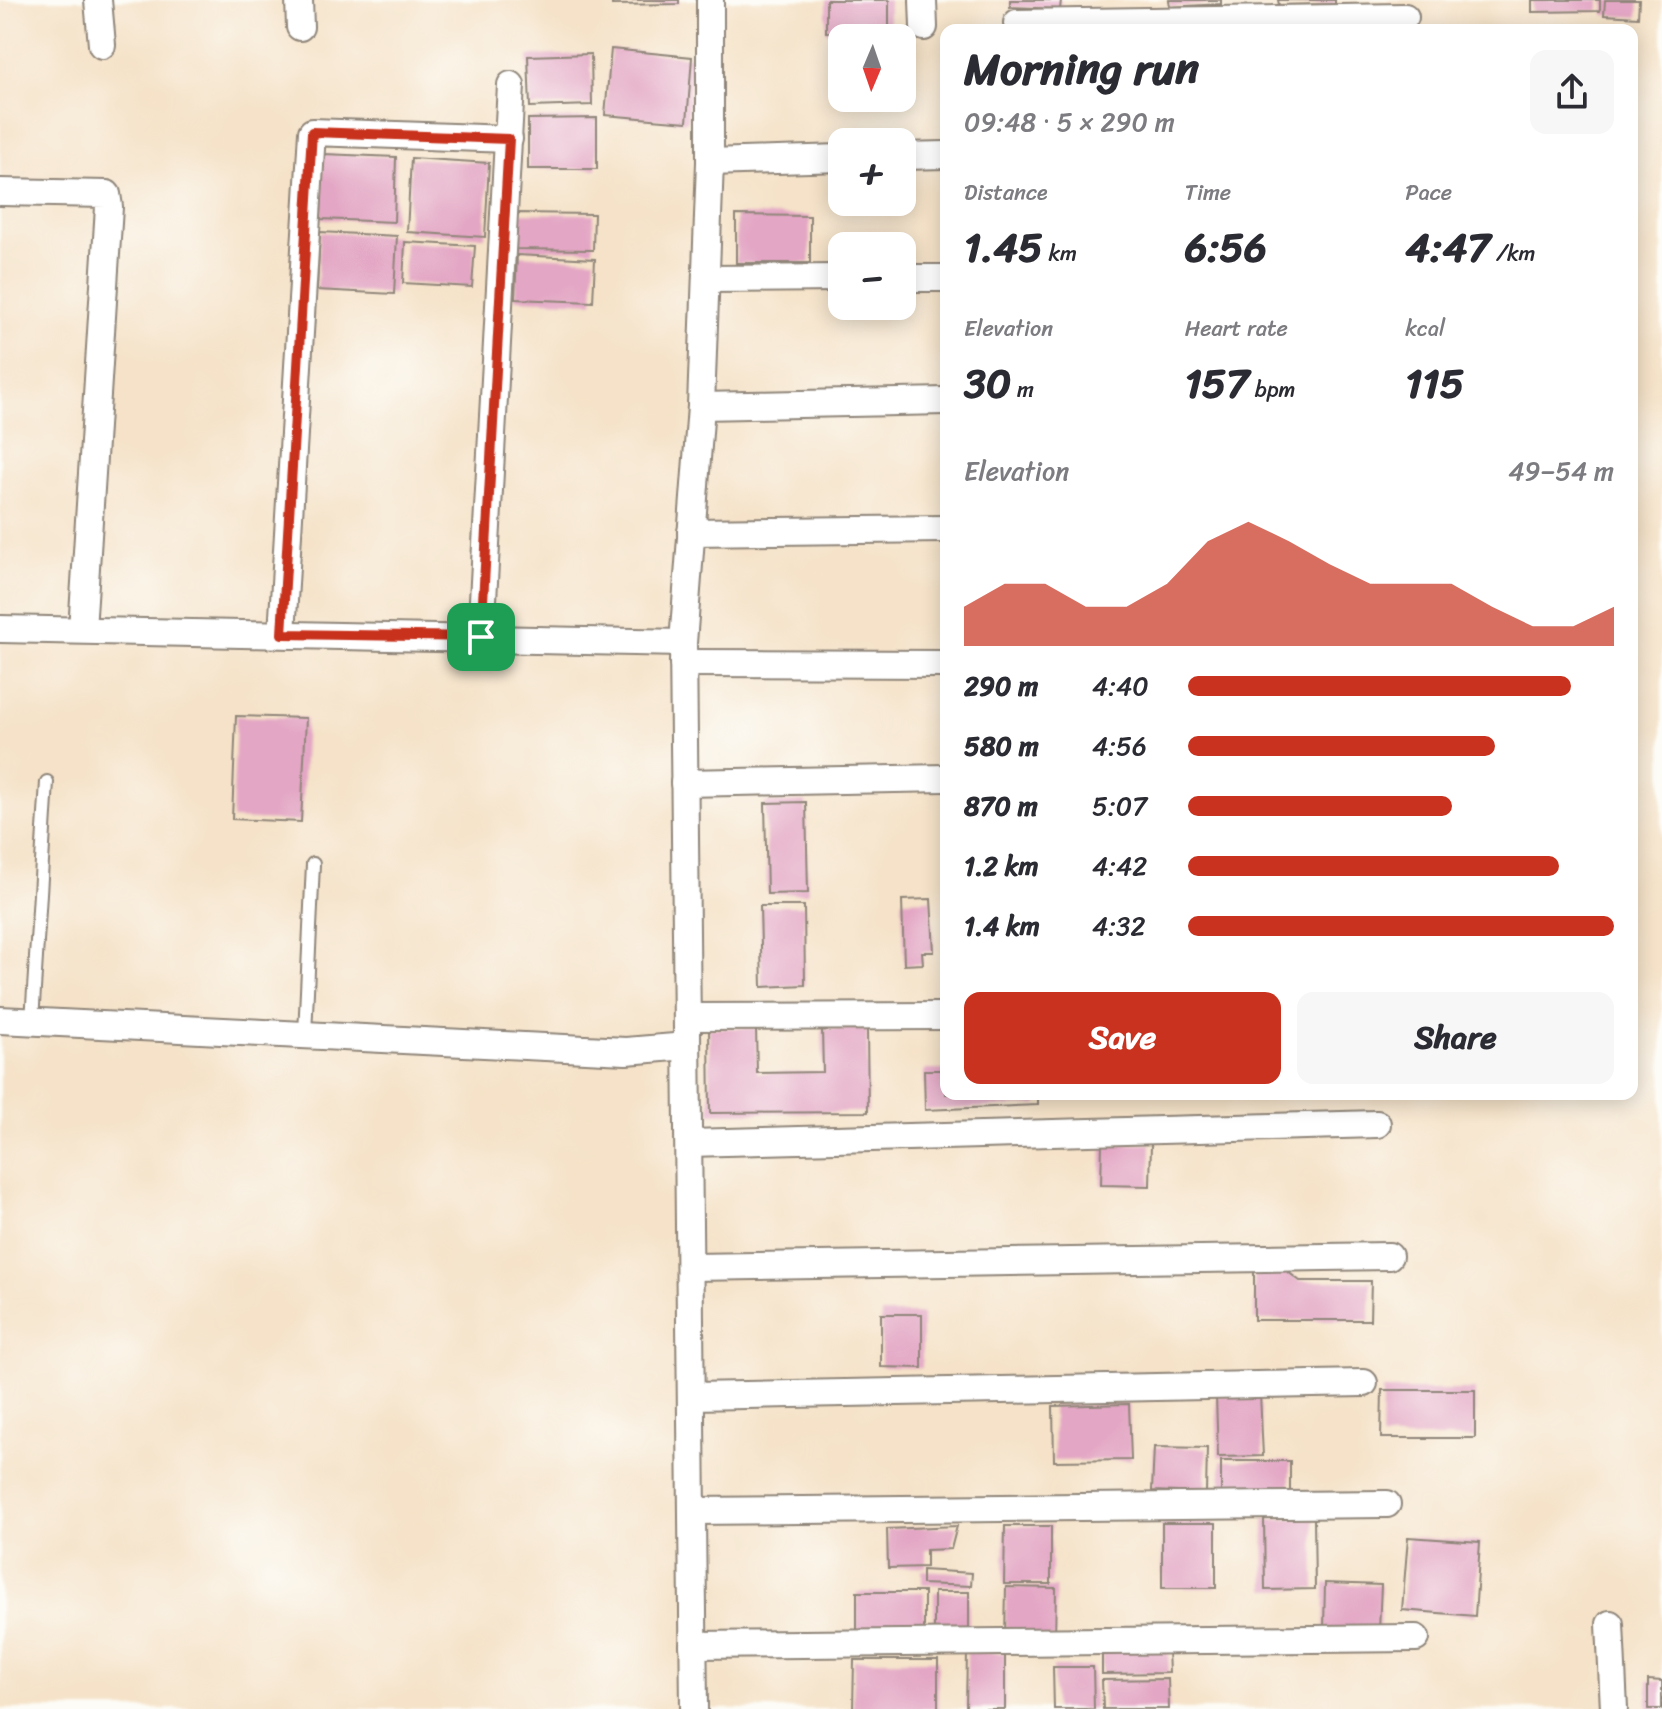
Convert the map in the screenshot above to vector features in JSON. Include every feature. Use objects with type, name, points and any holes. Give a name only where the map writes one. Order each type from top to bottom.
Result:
[{"type":"street","points":[[98,0],[102,45]]},
{"type":"street","points":[[299,0],[300,27]]},
{"type":"street","points":[[694,1709],[692,1267],[683,653],[701,406],[710,162],[710,0]]},
{"type":"street","points":[[923,0],[924,27]]},
{"type":"street","points":[[1017,23],[1405,17]]},
{"type":"street","points":[[481,637],[511,85]]},
{"type":"street","points":[[282,634],[312,132],[509,139]]},
{"type":"street","points":[[916,156],[940,155]]},
{"type":"street","points":[[710,162],[828,158]]},
{"type":"street","points":[[0,192],[107,194],[108,222],[82,630]]},
{"type":"street","points":[[706,279],[828,278]]},
{"type":"street","points":[[916,278],[940,278]]},
{"type":"street","points":[[701,406],[940,401]]},
{"type":"street","points":[[691,532],[940,529]]},
{"type":"street","points":[[0,629],[481,637],[683,653],[940,664]]},
{"type":"street","points":[[684,783],[940,778]]},
{"type":"street","points":[[687,1017],[940,1016]]},
{"type":"street","points":[[0,1020],[626,1051],[687,1046]]},
{"type":"street","points":[[689,1143],[1377,1124]]},
{"type":"street","points":[[692,1267],[1389,1256]]},
{"type":"street","points":[[692,1396],[1364,1383]]},
{"type":"street","points":[[692,1511],[1387,1504]]},
{"type":"street","points":[[1610,1624],[1614,1709]]},
{"type":"street","points":[[693,1645],[1416,1638]]},
{"type":"lane","points":[[32,1021],[47,782]]},
{"type":"lane","points":[[305,1034],[313,864]]},
{"type":"building","points":[[612,0],[679,0],[679,4],[612,5]]},
{"type":"building","points":[[826,0],[889,0],[889,24],[828,24],[826,32]]},
{"type":"building","points":[[1010,0],[1061,0],[1060,9],[1010,7]]},
{"type":"building","points":[[1169,0],[1221,0],[1221,4],[1170,7]]},
{"type":"building","points":[[1278,0],[1335,0],[1335,4],[1279,5]]},
{"type":"building","points":[[1532,0],[1600,0],[1600,11],[1532,12]]},
{"type":"building","points":[[1605,0],[1639,0],[1638,17],[1604,15]]},
{"type":"building","points":[[611,49],[692,57],[687,122],[605,115]]},
{"type":"building","points":[[591,54],[592,105],[530,107],[528,56]]},
{"type":"building","points":[[597,118],[597,169],[528,169],[528,119]]},
{"type":"building","points":[[323,154],[396,157],[394,222],[321,219]]},
{"type":"building","points":[[411,158],[489,163],[485,237],[407,232]]},
{"type":"building","points":[[516,213],[594,214],[593,250],[515,249]]},
{"type":"building","points":[[736,215],[810,216],[810,263],[736,263]]},
{"type":"building","points":[[320,232],[397,236],[394,294],[317,290]]},
{"type":"building","points":[[405,242],[475,246],[472,287],[403,283]]},
{"type":"building","points":[[517,255],[595,259],[593,302],[515,299]]},
{"type":"building","points":[[236,716],[306,718],[301,822],[232,819]]},
{"type":"building","points":[[806,802],[808,893],[767,894],[765,803]]},
{"type":"building","points":[[931,899],[934,952],[922,952],[923,964],[904,965],[902,900]]},
{"type":"building","points":[[760,906],[804,906],[805,985],[762,987]]},
{"type":"building","points":[[709,1028],[756,1028],[757,1073],[823,1072],[822,1029],[867,1028],[868,1112],[710,1113]]},
{"type":"building","points":[[924,1070],[940,1070],[940,1100],[1038,1100],[1038,1105],[925,1110]]},
{"type":"building","points":[[1102,1143],[1151,1144],[1150,1186],[1101,1185]]},
{"type":"building","points":[[1254,1269],[1284,1269],[1300,1281],[1371,1281],[1370,1320],[1254,1320]]},
{"type":"building","points":[[881,1314],[922,1314],[922,1368],[881,1367]]},
{"type":"building","points":[[1382,1390],[1475,1390],[1475,1438],[1381,1438]]},
{"type":"building","points":[[1260,1394],[1263,1456],[1218,1457],[1216,1396]]},
{"type":"building","points":[[1129,1404],[1131,1460],[1054,1461],[1053,1406]]},
{"type":"building","points":[[1154,1447],[1207,1448],[1206,1493],[1152,1491]]},
{"type":"building","points":[[1221,1461],[1290,1461],[1290,1498],[1221,1498]]},
{"type":"building","points":[[1314,1518],[1315,1589],[1265,1590],[1264,1519]]},
{"type":"building","points":[[1162,1523],[1216,1523],[1216,1588],[1162,1588]]},
{"type":"building","points":[[957,1526],[951,1549],[926,1550],[926,1567],[888,1568],[887,1529]]},
{"type":"building","points":[[1005,1526],[1051,1526],[1051,1584],[1004,1584]]},
{"type":"building","points":[[1408,1537],[1480,1542],[1475,1616],[1402,1610]]},
{"type":"building","points":[[922,1570],[972,1573],[971,1586],[922,1584]]},
{"type":"building","points":[[1325,1583],[1381,1585],[1379,1630],[1324,1629]]},
{"type":"building","points":[[1006,1587],[1056,1588],[1055,1638],[1005,1637]]},
{"type":"building","points":[[857,1592],[924,1592],[924,1638],[857,1638]]},
{"type":"building","points":[[934,1592],[969,1592],[969,1634],[934,1633]]},
{"type":"building","points":[[1102,1649],[1168,1649],[1169,1673],[1102,1674]]},
{"type":"building","points":[[967,1652],[1005,1653],[1005,1709],[966,1709]]},
{"type":"building","points":[[854,1660],[938,1660],[938,1709],[853,1709]]},
{"type":"building","points":[[1053,1667],[1093,1667],[1094,1709],[1054,1709]]},
{"type":"building","points":[[1168,1679],[1169,1709],[1103,1709],[1102,1680]]},
{"type":"building","points":[[1648,1680],[1662,1681],[1662,1709],[1648,1709]]},
{"type":"route","points":[[312,132],[509,139],[481,637],[282,634],[312,132]]}]
